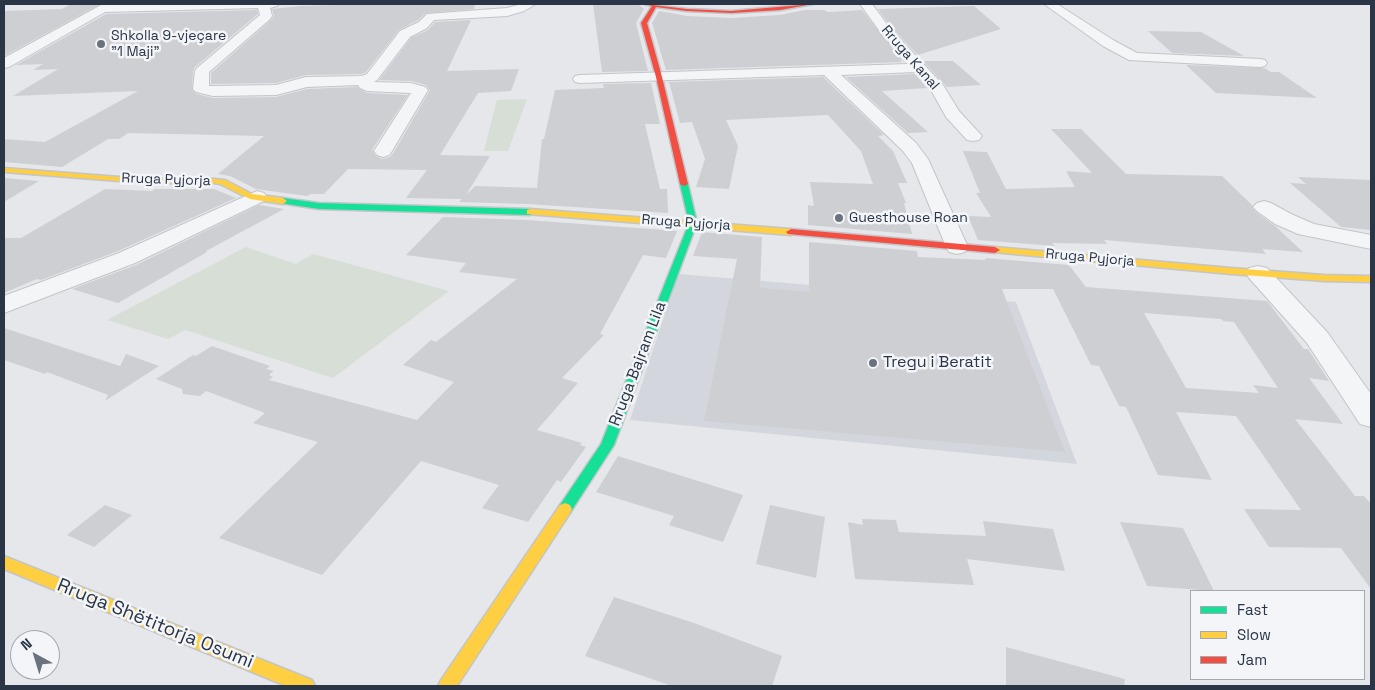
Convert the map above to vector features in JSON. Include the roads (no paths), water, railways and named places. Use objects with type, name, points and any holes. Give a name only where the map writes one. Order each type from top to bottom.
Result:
[{"type":"street","points":[[266,4],[264,8],[266,16],[202,72],[201,89],[213,92],[276,90],[306,82],[368,78]]},
{"type":"street","points":[[7,61],[106,7],[273,4]]},
{"type":"street","points":[[383,151],[420,90],[365,85],[368,78],[404,34],[423,25],[431,17],[507,12],[530,4]]},
{"type":"street","points":[[692,223],[659,76],[644,23],[650,5],[687,10],[731,12],[780,9],[811,4]]},
{"type":"street","name":"Rruga Kanal","points":[[866,4],[885,30],[938,88],[952,113],[973,136]]},
{"type":"street","points":[[1050,4],[1108,43],[1134,57],[1260,63]]},
{"type":"street","points":[[580,79],[920,68]]},
{"type":"street","points":[[828,71],[910,147],[921,163],[957,247]]},
{"type":"street","name":"Rruga Pyjorja","points":[[4,170],[145,181],[214,181],[227,185],[243,194],[331,207],[536,213],[692,223],[1258,273],[1371,278]]},
{"type":"street","points":[[4,305],[127,258],[257,197]]},
{"type":"street","points":[[1264,207],[1283,219],[1306,229],[1371,242]]},
{"type":"street","name":"Rruga Bajram Lila","points":[[447,686],[607,445],[692,223]]},
{"type":"street","points":[[1258,273],[1317,338],[1371,416]]},
{"type":"street","name":"Rruga Shëtitorja Osumi","points":[[4,562],[306,686]]},
{"type":"place","name":"Shkolla 9-vjeçare \"1 Maji\"","points":[[101,44]]},
{"type":"place","name":"Guesthouse Roan","points":[[839,218]]},
{"type":"place","name":"Tregu i Beratit","points":[[873,363]]}]
